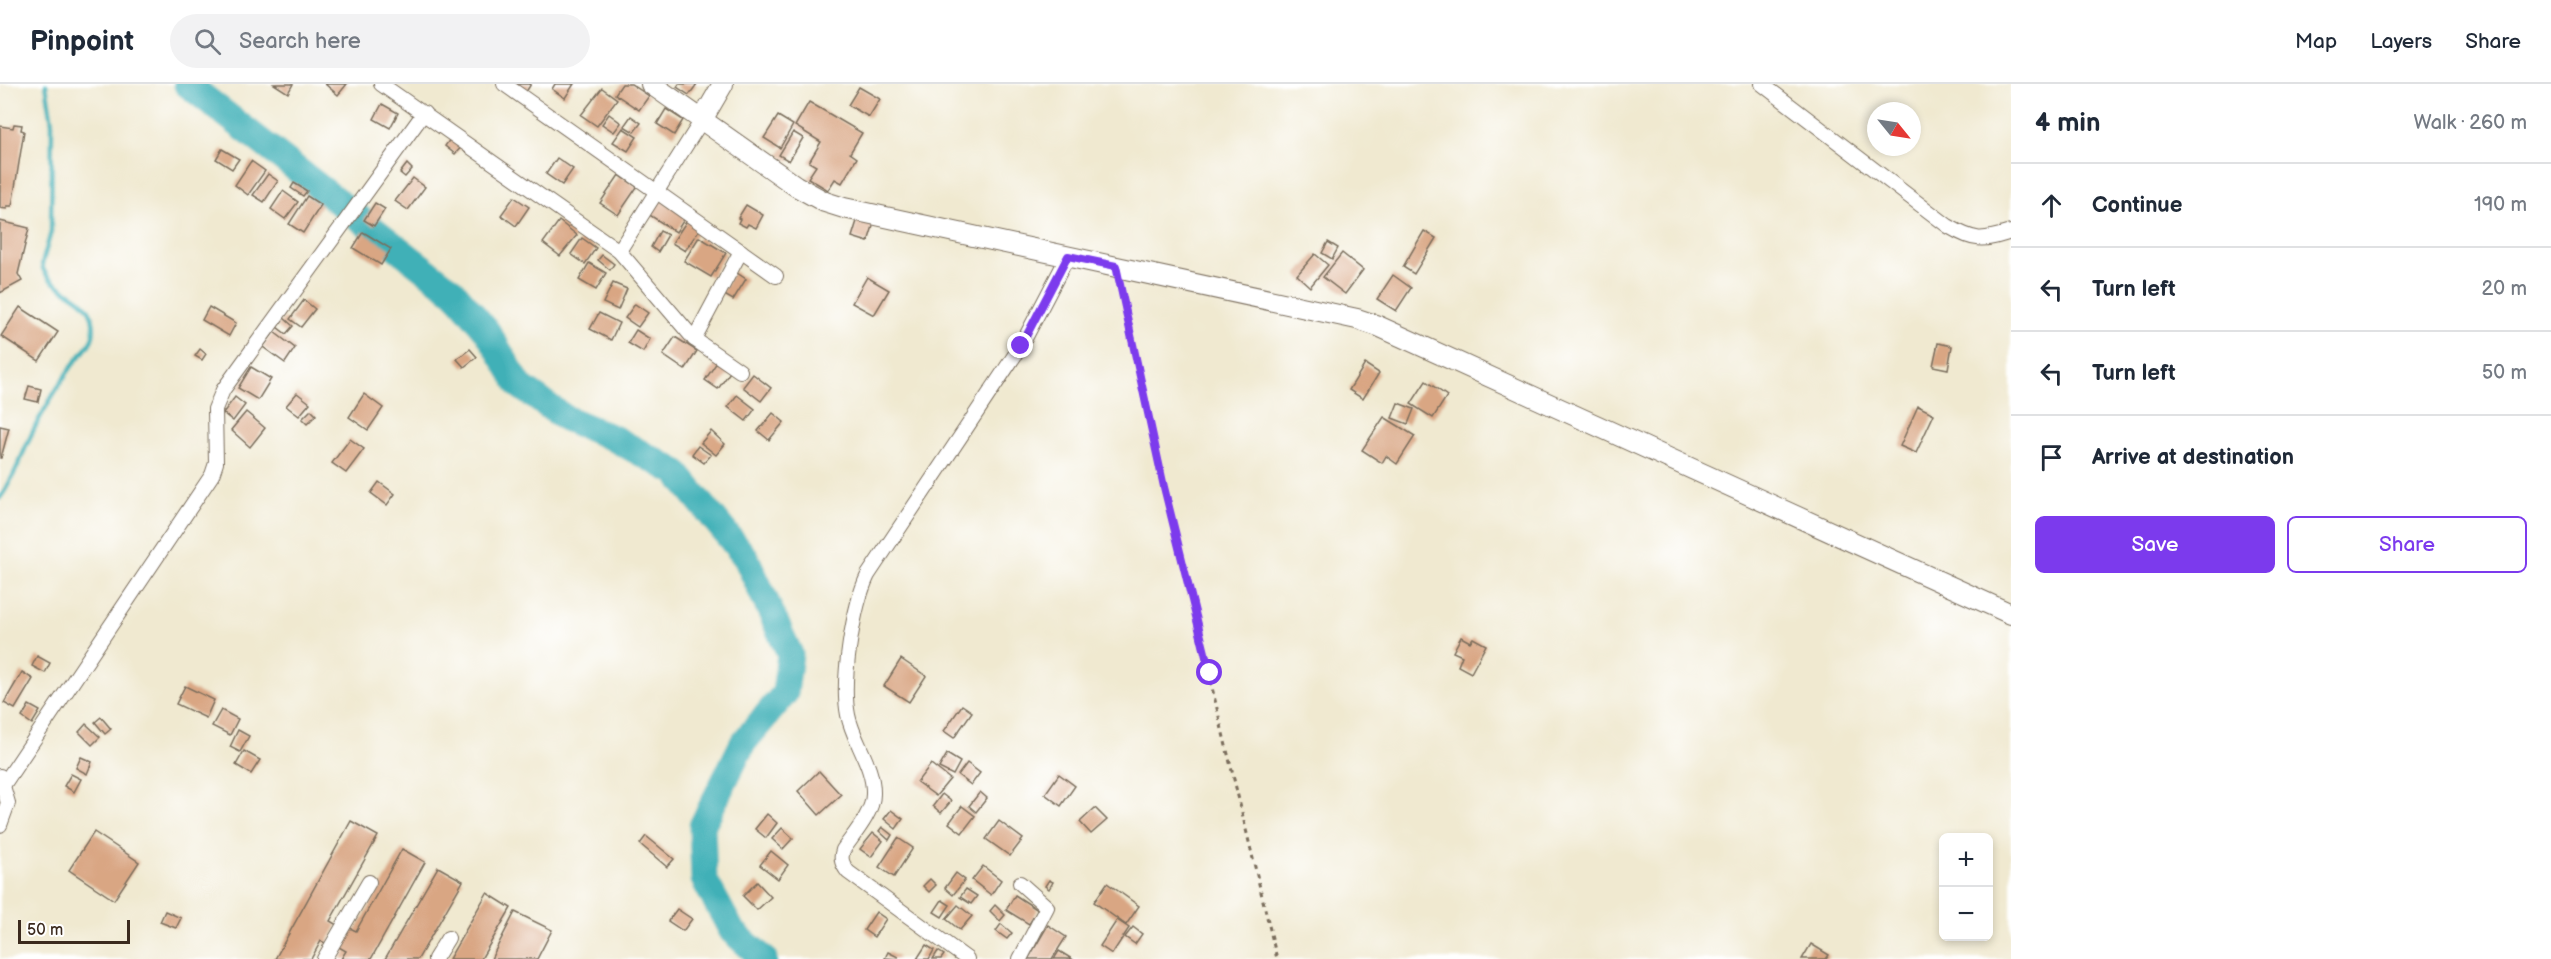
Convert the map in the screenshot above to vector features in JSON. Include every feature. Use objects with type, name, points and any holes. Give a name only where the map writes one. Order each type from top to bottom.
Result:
[{"type":"street","points":[[381,84],[401,89],[424,113],[619,251],[694,339],[740,371]]},
{"type":"street","points":[[504,84],[777,276]]},
{"type":"street","points":[[651,84],[796,186],[825,202],[1378,326],[2011,614]]},
{"type":"street","points":[[619,251],[723,84]]},
{"type":"street","points":[[1762,84],[1948,226],[1973,239],[1985,240],[2011,232]]},
{"type":"street","points":[[0,825],[8,803],[2,779],[212,475],[216,463],[215,409],[223,390],[424,113]]},
{"type":"street","points":[[694,339],[741,251]]},
{"type":"street","points":[[967,959],[848,872],[842,864],[843,850],[871,804],[873,794],[871,779],[848,715],[848,669],[854,619],[857,602],[868,575],[1021,346],[1068,256]]},
{"type":"street","points":[[324,959],[369,882]]},
{"type":"street","points":[[1020,883],[1047,907],[1020,959]]},
{"type":"street","points":[[435,959],[448,938]]},
{"type":"path","points":[[1116,266],[1164,487],[1277,959]]},
{"type":"building","points":[[274,84],[293,84],[288,93]]},
{"type":"building","points":[[325,84],[347,84],[338,95]]},
{"type":"building","points":[[513,84],[531,84],[526,92]]},
{"type":"building","points":[[555,84],[574,84],[565,98],[552,89]]},
{"type":"building","points":[[622,84],[631,84],[649,96],[639,110],[615,94]]},
{"type":"building","points":[[679,84],[697,84],[689,95],[677,87]]},
{"type":"building","points":[[859,87],[880,99],[869,117],[848,105]]},
{"type":"building","points":[[602,88],[617,99],[597,126],[581,115]]},
{"type":"building","points":[[809,102],[862,133],[850,153],[857,158],[842,183],[835,179],[828,190],[808,178],[816,166],[809,162],[821,142],[795,126]]},
{"type":"building","points":[[382,104],[398,113],[390,128],[374,119]]},
{"type":"building","points":[[666,109],[683,120],[674,135],[657,124]]},
{"type":"building","points":[[609,114],[621,123],[614,132],[602,124]]},
{"type":"building","points":[[631,116],[641,123],[634,132],[624,126]]},
{"type":"building","points":[[778,116],[793,125],[780,148],[764,138]]},
{"type":"building","points":[[14,124],[22,125],[21,130],[24,131],[12,206],[7,206],[7,209],[0,208],[0,126],[13,128]]},
{"type":"building","points":[[623,128],[637,137],[628,151],[613,142]]},
{"type":"building","points":[[793,132],[803,138],[789,161],[779,155]]},
{"type":"building","points":[[453,135],[464,144],[455,154],[445,146]]},
{"type":"building","points":[[222,149],[239,159],[232,169],[216,159]]},
{"type":"building","points":[[557,158],[573,169],[562,185],[546,174]]},
{"type":"building","points":[[251,161],[265,171],[248,195],[235,185]]},
{"type":"building","points":[[407,164],[412,169],[405,177],[400,173]]},
{"type":"building","points":[[268,174],[278,181],[264,202],[253,195]]},
{"type":"building","points":[[619,175],[637,187],[618,215],[600,203]]},
{"type":"building","points":[[413,178],[425,187],[408,210],[395,201]]},
{"type":"building","points":[[294,183],[307,191],[303,196],[291,188]]},
{"type":"building","points":[[283,191],[298,202],[285,219],[271,209]]},
{"type":"building","points":[[307,196],[321,205],[303,233],[289,224]]},
{"type":"building","points":[[514,197],[529,207],[516,226],[501,215]]},
{"type":"building","points":[[659,198],[687,215],[676,232],[648,214]]},
{"type":"building","points":[[375,203],[385,209],[374,226],[364,220]]},
{"type":"building","points":[[746,205],[763,215],[756,228],[738,223],[740,219],[738,218]]},
{"type":"building","points":[[858,218],[874,223],[868,242],[852,237]]},
{"type":"building","points":[[688,219],[701,227],[685,251],[672,243]]},
{"type":"building","points":[[0,221],[29,228],[18,274],[22,281],[0,293]]},
{"type":"building","points":[[559,221],[577,235],[560,256],[543,243]]},
{"type":"building","points":[[660,231],[668,235],[658,252],[651,247]]},
{"type":"building","points":[[1424,231],[1436,238],[1414,274],[1403,267]]},
{"type":"building","points":[[363,232],[391,249],[381,265],[353,248]]},
{"type":"building","points":[[699,237],[726,253],[711,277],[684,261]]},
{"type":"building","points":[[582,238],[596,248],[585,264],[571,254]]},
{"type":"building","points":[[1328,242],[1338,248],[1332,259],[1322,253]]},
{"type":"building","points":[[1342,253],[1363,270],[1345,294],[1323,277]]},
{"type":"building","points":[[1315,254],[1328,265],[1310,287],[1297,275]]},
{"type":"building","points":[[602,255],[614,264],[610,270],[598,260]]},
{"type":"building","points":[[589,263],[606,273],[596,290],[579,280]]},
{"type":"building","points":[[734,271],[746,279],[733,300],[721,293]]},
{"type":"building","points":[[1393,275],[1411,288],[1396,311],[1377,299]]},
{"type":"building","points":[[867,277],[889,290],[874,315],[852,303]]},
{"type":"building","points":[[613,283],[627,289],[618,310],[603,303]]},
{"type":"building","points":[[304,300],[315,309],[301,327],[290,319]]},
{"type":"building","points":[[635,304],[648,313],[638,327],[625,318]]},
{"type":"building","points":[[20,307],[58,332],[39,361],[1,336]]},
{"type":"building","points":[[209,307],[236,323],[229,336],[202,320]]},
{"type":"building","points":[[599,313],[619,323],[611,340],[590,329]]},
{"type":"building","points":[[284,318],[293,326],[286,334],[277,327]]},
{"type":"building","points":[[636,330],[650,339],[643,352],[628,343]]},
{"type":"building","points":[[274,332],[295,348],[285,363],[263,347]]},
{"type":"building","points":[[675,337],[697,351],[685,370],[663,355]]},
{"type":"building","points":[[1938,343],[1952,346],[1948,369],[1933,366]]},
{"type":"building","points":[[200,349],[206,354],[202,360],[195,356]]},
{"type":"building","points":[[470,349],[477,357],[464,367],[457,359]]},
{"type":"building","points":[[717,362],[730,372],[718,389],[705,380]]},
{"type":"building","points":[[1365,364],[1379,373],[1363,399],[1349,390]]},
{"type":"building","points":[[251,367],[271,379],[258,400],[238,388]]},
{"type":"building","points":[[753,374],[771,388],[761,401],[743,387]]},
{"type":"building","points":[[1426,381],[1447,396],[1433,418],[1411,404]]},
{"type":"building","points":[[29,386],[41,389],[38,402],[25,399]]},
{"type":"building","points":[[297,393],[310,403],[299,416],[286,406]]},
{"type":"building","points":[[364,394],[383,408],[368,430],[349,417]]},
{"type":"building","points":[[737,395],[755,409],[746,421],[728,407]]},
{"type":"building","points":[[235,397],[245,405],[233,421],[223,413]]},
{"type":"building","points":[[1398,403],[1414,409],[1408,424],[1392,418]]},
{"type":"building","points":[[1918,406],[1934,414],[1916,453],[1900,446]]},
{"type":"building","points":[[311,410],[316,415],[307,424],[302,419]]},
{"type":"building","points":[[246,412],[265,428],[250,447],[231,430]]},
{"type":"building","points":[[773,413],[784,422],[769,440],[758,431]]},
{"type":"building","points":[[1384,417],[1415,436],[1397,464],[1386,456],[1382,463],[1362,450]]},
{"type":"building","points":[[0,426],[9,428],[1,458],[0,458]]},
{"type":"building","points":[[711,431],[725,444],[716,455],[701,443]]},
{"type":"building","points":[[350,439],[364,449],[346,473],[332,463]]},
{"type":"building","points":[[698,446],[711,455],[704,463],[692,454]]},
{"type":"building","points":[[379,482],[395,494],[387,505],[371,493]]},
{"type":"building","points":[[1461,637],[1470,642],[1473,638],[1486,645],[1471,673],[1458,666],[1462,656],[1453,652]]},
{"type":"building","points":[[37,656],[50,663],[45,673],[32,666]]},
{"type":"building","points":[[901,659],[926,676],[909,702],[884,686]]},
{"type":"building","points":[[22,672],[33,679],[15,709],[4,703]]},
{"type":"building","points":[[185,686],[214,700],[206,718],[176,704]]},
{"type":"building","points":[[29,705],[40,711],[32,724],[22,717]]},
{"type":"building","points":[[962,705],[972,712],[954,738],[944,731]]},
{"type":"building","points":[[221,710],[238,719],[230,735],[212,726]]},
{"type":"building","points":[[101,717],[111,729],[105,734],[95,722]]},
{"type":"building","points":[[86,724],[100,737],[92,745],[79,732]]},
{"type":"building","points":[[238,730],[249,736],[240,752],[230,747]]},
{"type":"building","points":[[244,751],[260,760],[251,774],[236,765]]},
{"type":"building","points":[[947,754],[960,762],[953,775],[939,768]]},
{"type":"building","points":[[81,757],[92,762],[87,774],[76,768]]},
{"type":"building","points":[[967,763],[980,773],[971,785],[958,775]]},
{"type":"building","points":[[931,764],[950,779],[936,796],[917,782]]},
{"type":"building","points":[[819,771],[841,795],[819,815],[798,791]]},
{"type":"building","points":[[71,774],[81,779],[74,792],[64,786]]},
{"type":"building","points":[[1059,774],[1075,786],[1061,806],[1045,794]]},
{"type":"building","points":[[980,792],[987,798],[976,812],[969,806]]},
{"type":"building","points":[[942,794],[951,801],[941,813],[933,806]]},
{"type":"building","points":[[962,806],[975,816],[962,833],[949,823]]},
{"type":"building","points":[[1095,808],[1107,820],[1091,834],[1080,822]]},
{"type":"building","points":[[891,810],[903,819],[896,829],[884,819]]},
{"type":"building","points":[[767,814],[777,823],[766,838],[755,829]]},
{"type":"building","points":[[351,821],[378,836],[330,921],[337,925],[327,944],[321,941],[311,959],[275,959]]},
{"type":"building","points":[[999,821],[1023,839],[1010,856],[986,839]]},
{"type":"building","points":[[882,827],[892,835],[889,840],[879,831]]},
{"type":"building","points":[[782,828],[793,838],[783,849],[772,839]]},
{"type":"building","points":[[94,832],[139,862],[114,900],[69,870]]},
{"type":"building","points":[[873,833],[883,841],[871,857],[860,849]]},
{"type":"building","points":[[646,836],[674,859],[667,867],[640,844]]},
{"type":"building","points":[[898,838],[913,848],[894,877],[879,867]]},
{"type":"building","points":[[402,849],[425,862],[371,959],[341,959],[346,951],[337,946],[348,927],[356,931]]},
{"type":"building","points":[[771,851],[788,865],[778,879],[760,865]]},
{"type":"building","points":[[983,866],[1001,880],[991,895],[972,880]]},
{"type":"building","points":[[438,867],[463,881],[418,959],[385,959]]},
{"type":"building","points":[[956,873],[965,880],[953,895],[945,888]]},
{"type":"building","points":[[930,879],[936,885],[929,892],[923,886]]},
{"type":"building","points":[[1049,880],[1053,882],[1049,889],[1045,886]]},
{"type":"building","points":[[757,882],[771,897],[757,910],[743,896]]},
{"type":"building","points":[[1107,883],[1139,906],[1126,925],[1094,902]]},
{"type":"building","points":[[966,889],[977,896],[971,904],[960,897]]},
{"type":"building","points":[[487,893],[511,908],[481,959],[449,959]]},
{"type":"building","points":[[1015,895],[1038,910],[1029,924],[1006,910]]},
{"type":"building","points":[[942,900],[950,905],[942,917],[934,912]]},
{"type":"building","points":[[958,905],[972,916],[960,930],[946,919]]},
{"type":"building","points":[[995,905],[1005,915],[1000,921],[990,911]]},
{"type":"building","points":[[677,909],[692,919],[683,931],[668,921]]},
{"type":"building","points":[[165,911],[181,918],[176,928],[160,922]]},
{"type":"building","points":[[515,912],[552,930],[537,959],[491,959]]},
{"type":"building","points":[[876,912],[886,919],[874,937],[864,930]]},
{"type":"building","points":[[1117,920],[1129,928],[1112,954],[1100,946]]},
{"type":"building","points":[[1001,924],[1012,933],[1007,939],[996,931]]},
{"type":"building","points":[[1048,925],[1066,937],[1052,959],[1028,959]]},
{"type":"building","points":[[1133,927],[1142,934],[1135,944],[1125,937]]},
{"type":"building","points":[[1811,944],[1829,955],[1826,959],[1802,959]]},
{"type":"building","points":[[926,945],[934,950],[929,959],[917,959]]},
{"type":"building","points":[[938,951],[944,955],[941,959],[933,959]]},
{"type":"building","points":[[1059,951],[1072,959],[1054,959]]},
{"type":"building","points":[[888,952],[898,957],[897,959],[885,958]]},
{"type":"waterway","points":[[0,498],[44,410],[72,365],[90,343],[94,333],[92,318],[85,305],[49,278],[42,264],[51,232],[52,123],[46,84]]},
{"type":"waterway","points":[[187,84],[454,292],[487,331],[520,386],[565,418],[613,438],[676,472],[746,558],[790,654],[785,693],[743,743],[702,826],[704,879],[732,931],[764,959]]},
{"type":"route","points":[[1021,346],[1068,256],[1116,266],[1164,487],[1210,673]]}]
